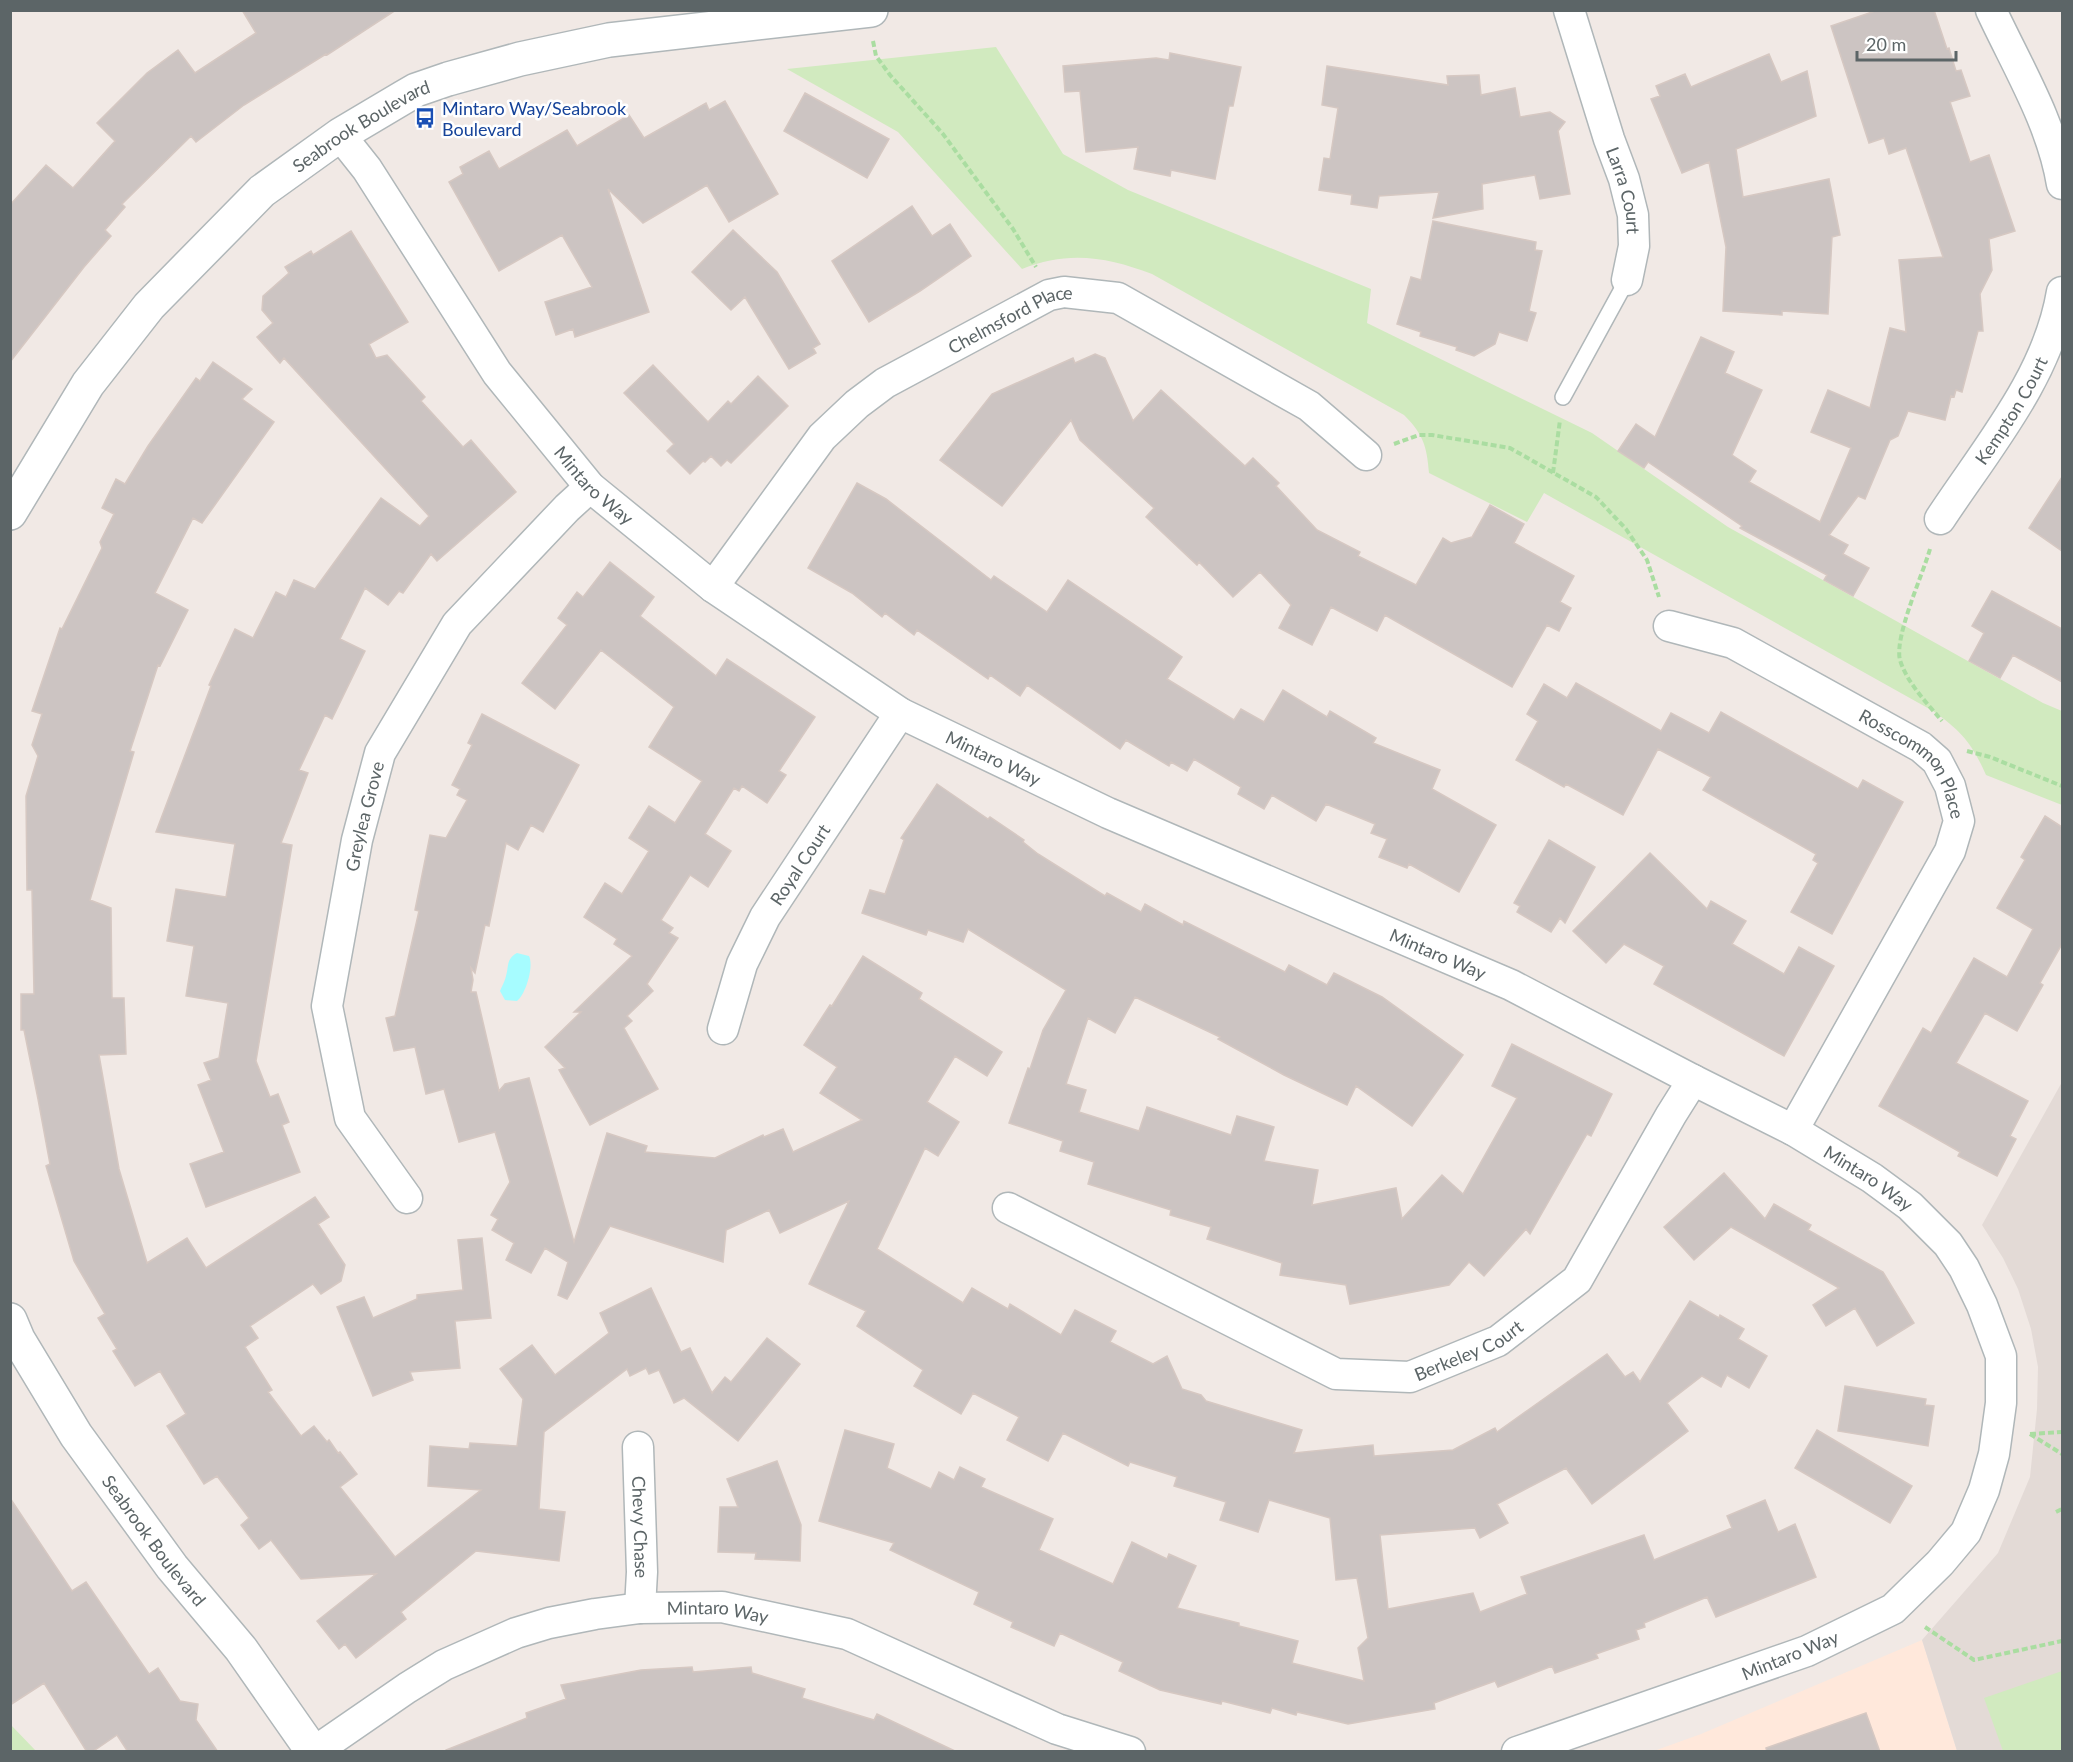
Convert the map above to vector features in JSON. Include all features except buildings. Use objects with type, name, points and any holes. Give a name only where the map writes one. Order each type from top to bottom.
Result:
[{"type":"street","name":"Larra Court","points":[[1569,10],[1609,139],[1624,179],[1633,215],[1634,246],[1627,280]]},
{"type":"street","points":[[1991,10],[2049,133],[2057,155],[2062,184]]},
{"type":"street","name":"Seabrook Boulevard","points":[[10,513],[88,384],[149,306],[262,191],[340,135],[416,90],[520,59],[609,40],[869,11]]},
{"type":"street","name":"Mintaro Way","points":[[340,135],[367,169],[497,373],[590,487],[713,587],[900,713],[1108,813],[1511,985],[1793,1130],[1872,1178],[1910,1206],[1948,1244],[1964,1268],[1982,1305],[2001,1356],[2001,1403],[1994,1454],[1984,1490],[1966,1532],[1918,1586],[1893,1609],[1808,1651],[1517,1752]]},
{"type":"street","name":"Chelmsford Place","points":[[713,587],[822,437],[857,404],[885,383],[1049,295],[1064,292],[1118,298],[1309,406],[1366,455]]},
{"type":"street","name":"Kempton Court","points":[[1940,519],[2025,392],[2048,348],[2059,314],[2062,292]]},
{"type":"street","name":"Greylea Grove","points":[[407,1198],[350,1118],[327,1006],[357,840],[380,753],[458,624],[567,508],[590,487]]},
{"type":"street","name":"Rosscommon Place","points":[[1669,626],[1733,643],[1921,747],[1945,755],[1959,821],[1950,851],[1793,1130]]},
{"type":"street","name":"Royal Court","points":[[723,1029],[742,964],[765,917],[900,713]]},
{"type":"street","name":"Berkeley Court","points":[[1008,1208],[1336,1374],[1410,1377],[1498,1341],[1577,1280],[1693,1080]]},
{"type":"street","name":"Seabrook Boulevard","points":[[13,1334],[76,1435],[172,1567],[240,1649],[313,1752]]},
{"type":"street","name":"Chevy Chase","points":[[638,1447],[642,1572],[640,1608]]},
{"type":"street","name":"Mintaro Way","points":[[313,1752],[444,1665],[516,1633],[549,1623],[640,1608],[722,1607],[847,1634],[1052,1740],[1130,1752]]},
{"type":"lane","name":"Larra Court","points":[[1563,397],[1627,280]]},
{"type":"path","points":[[869,11],[876,56],[943,134],[1013,230],[1037,269],[1049,295]]},
{"type":"path","points":[[1553,473],[1563,397]]},
{"type":"path","points":[[1366,455],[1419,435],[1432,435],[1510,448],[1596,497],[1626,529],[1647,560],[1669,626]]},
{"type":"path","points":[[1940,519],[1902,632],[1899,647],[1900,659],[1922,697],[1947,727],[1952,737],[1945,755],[1990,757],[2062,786]]},
{"type":"path","points":[[2062,1432],[2030,1434],[2062,1454]]},
{"type":"path","points":[[2056,1512],[2062,1509]]},
{"type":"path","points":[[1925,1628],[1974,1660],[2062,1641]]},
{"type":"shaded area","points":[[2062,1082],[2062,1751],[1957,1751],[1922,1640],[1998,1553],[2030,1477],[2037,1409],[2038,1367],[2031,1329],[2018,1289],[2003,1258],[1982,1225]]},
{"type":"shaded area","points":[[1922,1640],[1957,1751],[1651,1752],[1701,1734]]},
{"type":"green space","points":[[996,47],[1063,154],[1128,190],[1371,289],[1367,323],[1592,433],[1728,527],[2043,703],[2062,711],[2062,805],[1986,775],[1965,738],[1933,711],[1544,493],[1527,522],[1429,473],[1423,441],[1416,428],[1404,415],[1152,274],[1120,263],[1088,258],[1056,259],[1022,269],[898,132],[787,69]]},
{"type":"green space","points":[[2062,1671],[2062,1751],[2003,1751],[1984,1698]]},
{"type":"green space","points":[[11,1725],[36,1751],[11,1751]]},
{"type":"water","points":[[517,953],[529,956],[528,980],[517,1001],[505,1000],[500,991],[506,978],[509,960]]},
{"type":"place","name":"Mintaro Way/Seabrook Boulevard","points":[[425,118]]}]
